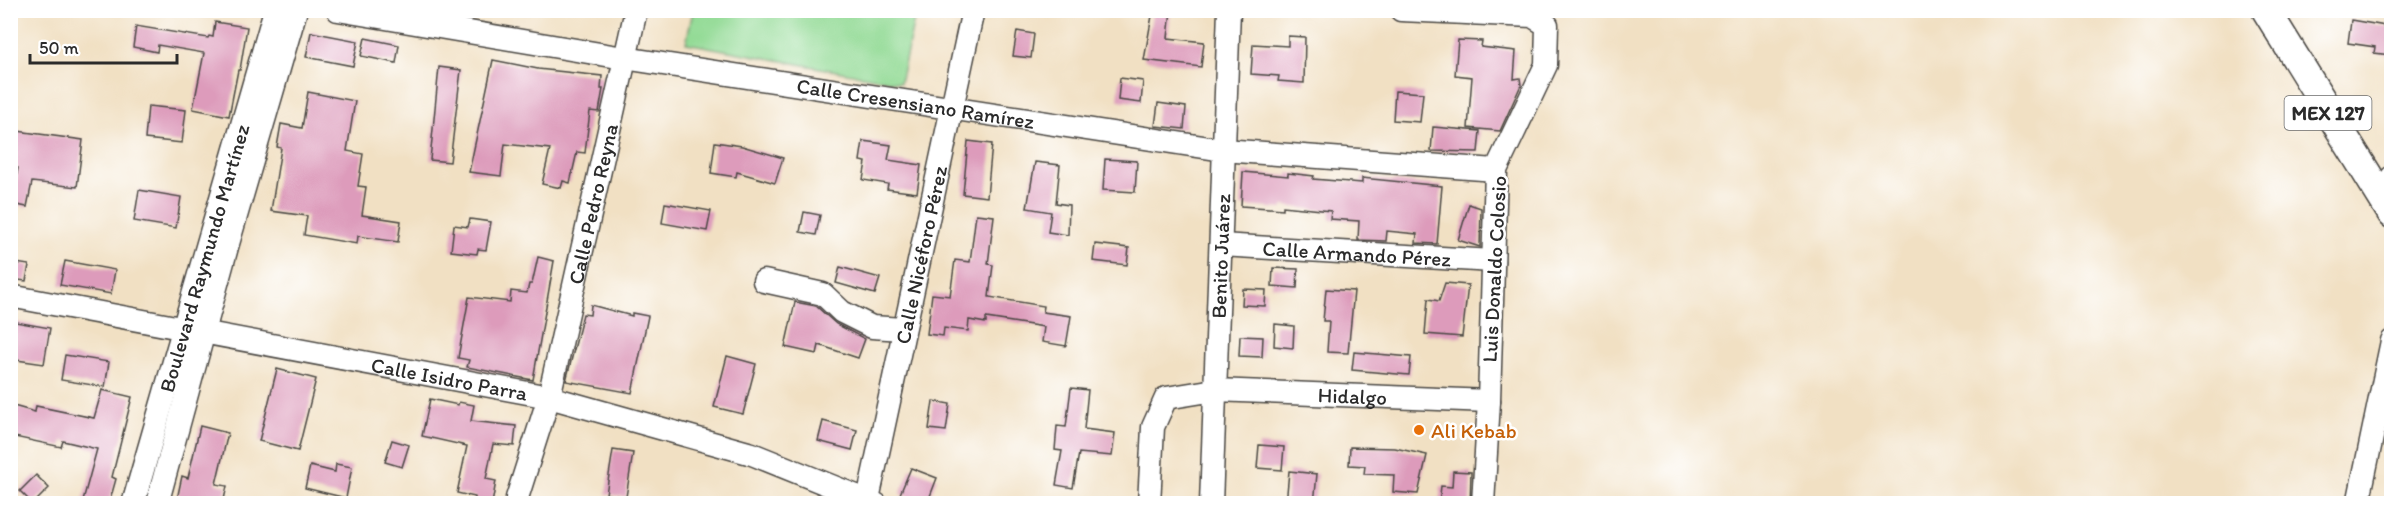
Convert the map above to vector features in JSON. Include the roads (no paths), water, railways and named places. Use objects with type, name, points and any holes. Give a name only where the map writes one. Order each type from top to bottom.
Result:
[{"type":"main road","name":"MEX 127","points":[[2266,10],[2389,199]]},
{"type":"street","name":"Boulevard Raymundo Martínez","points":[[157,504],[193,332],[275,10]]},
{"type":"street","name":"Boulevard Raymundo Martínez","points":[[133,504],[193,332],[296,10]]},
{"type":"street","name":"Calle Cresensiano Ramírez","points":[[338,10],[624,58],[1223,150],[1496,170]]},
{"type":"street","name":"Calle Pedro Reyna","points":[[517,498],[549,397],[636,10]]},
{"type":"street","name":"Calle Nicéforo Pérez","points":[[870,502],[903,329],[972,10]]},
{"type":"street","name":"Benito Juárez","points":[[1211,504],[1229,10]]},
{"type":"street","name":"Luis Donaldo Colosio","points":[[1401,10],[1532,16],[1547,25],[1546,65],[1496,170],[1489,401],[1483,504]]},
{"type":"street","name":"Calle Armando Pérez","points":[[1221,245],[1493,261]]},
{"type":"street","points":[[764,281],[824,294],[842,312],[872,327],[903,329]]},
{"type":"street","name":"Calle Isidro Parra","points":[[10,296],[549,397],[752,454],[870,502]]},
{"type":"street","points":[[2358,504],[2391,340]]},
{"type":"street","name":"Hidalgo","points":[[1149,504],[1153,427],[1166,398],[1215,390],[1489,401]]},
{"type":"place","name":"Ali Kebab","points":[[1419,430]]}]
